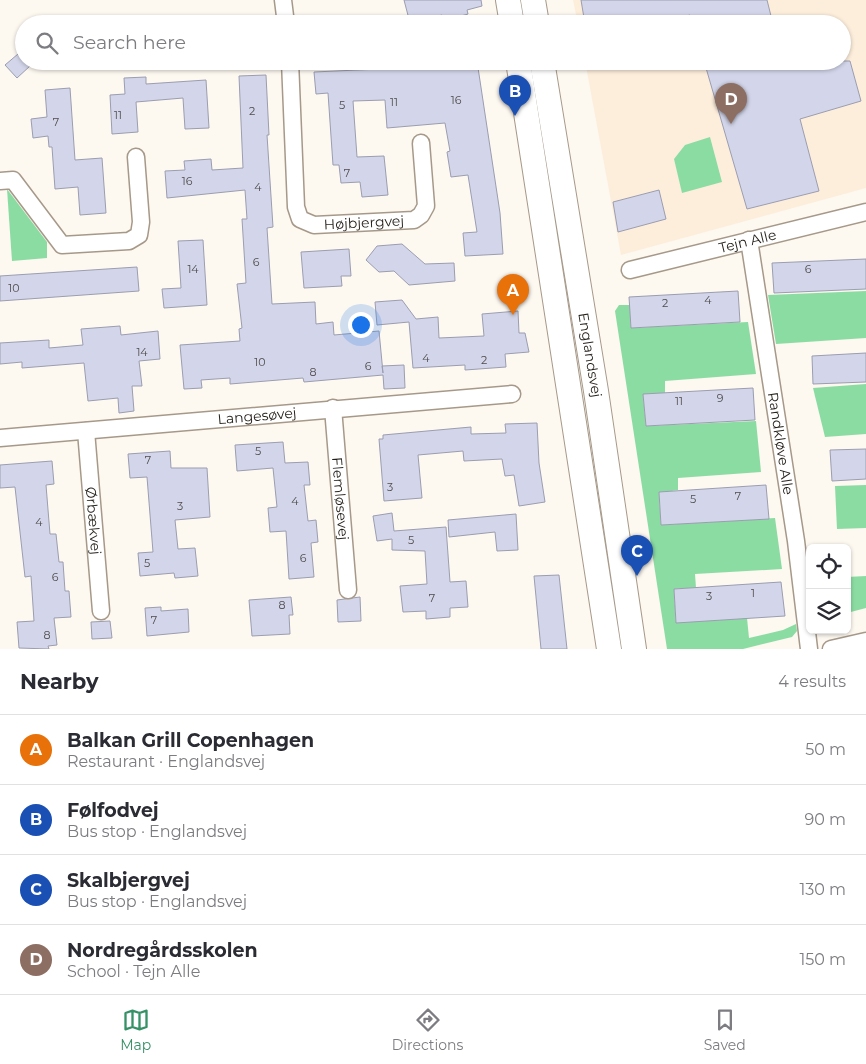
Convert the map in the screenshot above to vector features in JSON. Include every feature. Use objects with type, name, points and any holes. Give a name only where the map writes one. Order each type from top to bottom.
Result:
[{"type":"street","points":[[283,0],[285,15]]},
{"type":"street","points":[[508,0],[510,15]]},
{"type":"street","points":[[533,0],[536,15]]},
{"type":"street","name":"Højbjergvej","points":[[290,70],[296,207],[300,219],[314,225],[414,220],[421,215],[426,206],[421,143]]},
{"type":"street","name":"Englandsvej","points":[[519,70],[609,649]]},
{"type":"street","name":"Englandsvej","points":[[543,70],[596,391],[634,649]]},
{"type":"street","points":[[0,181],[13,180],[62,244],[129,241],[139,235],[141,222],[136,158]]},
{"type":"street","name":"Tejn Alle","points":[[630,270],[866,212]]},
{"type":"street","name":"Randkløve Alle","points":[[750,240],[796,541],[808,649]]},
{"type":"street","name":"Langesøvej","points":[[0,438],[512,394]]},
{"type":"street","name":"Flemløsevej","points":[[333,408],[348,590]]},
{"type":"street","name":"Ørbækvej","points":[[86,431],[100,611]]},
{"type":"street","points":[[831,649],[866,640]]},
{"type":"shaded area","points":[[573,0],[866,0],[866,188],[621,255],[587,70],[851,70],[851,15],[576,15]]},
{"type":"green space","points":[[710,137],[722,182],[682,193],[674,159],[685,145]]},
{"type":"green space","points":[[7,189],[47,242],[47,258],[12,261]]},
{"type":"green space","points":[[866,291],[866,338],[776,344],[768,295]]},
{"type":"green space","points":[[619,305],[630,305],[631,328],[748,322],[756,374],[665,381],[665,393],[643,395],[646,426],[756,421],[761,472],[678,478],[678,490],[659,493],[661,525],[775,518],[782,569],[695,574],[696,588],[674,589],[676,622],[747,618],[749,638],[783,630],[796,624],[797,631],[792,637],[743,649],[667,649],[615,311]]},
{"type":"green space","points":[[866,384],[866,434],[825,437],[813,388]]},
{"type":"green space","points":[[866,485],[866,528],[837,529],[835,486]]},
{"type":"green space","points":[[866,576],[866,608],[851,612],[851,589],[851,577]]},
{"type":"building","points":[[404,0],[481,0],[482,6],[467,10],[468,14],[465,15],[408,15]]},
{"type":"building","points":[[581,0],[767,0],[771,15],[690,15],[584,15]]},
{"type":"building","points":[[15,57],[15,70],[26,70],[17,78],[5,65]]},
{"type":"building","points":[[851,65],[861,101],[800,119],[819,191],[747,209],[707,70],[851,70]]},
{"type":"building","points":[[478,70],[500,213],[503,254],[465,256],[463,233],[477,232],[468,175],[451,177],[447,152],[450,151],[445,123],[387,128],[385,100],[353,101],[357,157],[384,156],[388,195],[362,197],[360,182],[341,183],[339,165],[333,165],[328,93],[316,94],[314,72]]},
{"type":"building","points":[[266,75],[269,135],[267,135],[273,227],[267,228],[272,304],[315,302],[316,324],[333,322],[334,335],[379,331],[382,366],[404,365],[405,388],[384,389],[383,375],[304,382],[303,378],[230,384],[230,378],[201,380],[202,388],[184,389],[180,345],[240,341],[239,329],[242,328],[237,284],[246,283],[242,219],[247,219],[245,190],[167,198],[165,171],[185,170],[184,161],[211,159],[212,170],[243,168],[239,76]]},
{"type":"building","points":[[146,77],[146,84],[206,80],[209,128],[185,129],[183,98],[136,102],[138,132],[112,134],[110,95],[125,94],[124,78]]},
{"type":"building","points":[[70,88],[75,160],[102,158],[106,213],[80,215],[78,187],[55,189],[52,147],[49,147],[48,136],[33,138],[31,119],[47,117],[45,90]]},
{"type":"building","points":[[659,190],[666,219],[618,232],[613,202]]},
{"type":"building","points":[[203,240],[207,305],[164,308],[162,289],[181,288],[178,241]]},
{"type":"building","points":[[402,244],[425,264],[454,263],[455,281],[409,285],[394,271],[379,272],[366,260],[377,246]]},
{"type":"building","points":[[349,249],[351,276],[341,276],[342,286],[304,288],[301,252]]},
{"type":"building","points":[[866,259],[866,289],[774,293],[772,263]]},
{"type":"building","points":[[137,267],[139,291],[0,301],[0,276]]},
{"type":"building","points":[[738,291],[740,322],[631,328],[629,297]]},
{"type":"building","points":[[402,300],[416,319],[438,317],[439,338],[484,336],[482,314],[518,311],[519,333],[525,333],[529,352],[505,354],[506,367],[465,370],[465,365],[413,368],[409,322],[377,325],[375,302]]},
{"type":"building","points":[[120,326],[121,335],[158,331],[160,359],[139,361],[142,386],[132,386],[134,411],[119,413],[118,398],[88,401],[84,363],[22,368],[22,362],[0,364],[0,343],[49,340],[49,348],[83,345],[81,329]]},
{"type":"building","points":[[866,353],[866,382],[813,384],[812,356]]},
{"type":"building","points":[[753,388],[755,420],[646,426],[643,394]]},
{"type":"building","points":[[537,423],[539,463],[545,502],[519,506],[514,475],[505,476],[502,459],[464,461],[463,451],[418,455],[422,498],[384,501],[379,439],[383,439],[383,435],[471,427],[471,434],[506,433],[505,424]]},
{"type":"building","points":[[283,442],[285,463],[308,462],[310,485],[304,485],[308,521],[316,520],[318,542],[311,543],[314,577],[289,579],[286,531],[270,532],[268,508],[277,507],[273,468],[237,471],[235,445]]},
{"type":"building","points":[[866,449],[866,479],[832,481],[830,450]]},
{"type":"building","points":[[170,451],[171,468],[207,468],[210,517],[175,520],[178,549],[195,548],[198,576],[175,578],[174,573],[140,576],[138,553],[153,552],[147,477],[130,478],[128,454]]},
{"type":"building","points":[[52,461],[54,484],[46,485],[50,534],[56,534],[59,562],[63,562],[65,591],[69,591],[71,617],[54,618],[57,645],[48,646],[49,649],[19,648],[17,622],[34,621],[31,576],[25,577],[15,487],[0,488],[0,465]]},
{"type":"building","points":[[766,485],[769,519],[661,525],[659,492]]},
{"type":"building","points":[[392,513],[394,531],[446,527],[450,582],[466,581],[468,607],[450,608],[450,617],[426,619],[426,611],[403,612],[400,586],[427,584],[425,551],[392,550],[392,539],[377,541],[373,516]]},
{"type":"building","points":[[516,514],[518,550],[497,551],[495,532],[449,537],[448,520]]},
{"type":"building","points":[[559,575],[567,649],[541,649],[534,576]]},
{"type":"building","points":[[781,582],[785,616],[676,623],[674,589]]},
{"type":"building","points":[[291,597],[293,615],[289,615],[290,634],[252,636],[249,600]]},
{"type":"building","points":[[360,597],[361,621],[338,622],[337,600]]},
{"type":"building","points":[[161,607],[161,611],[188,609],[189,632],[147,636],[145,608]]},
{"type":"building","points":[[110,621],[112,638],[92,639],[91,622]]},
{"type":"place","name":"Følfodvej","points":[[515,116]]},
{"type":"place","name":"Nordregårdsskolen","points":[[731,124]]},
{"type":"place","name":"Balkan Grill Copenhagen","points":[[513,315]]},
{"type":"place","name":"Skalbjergvej","points":[[637,576]]}]
